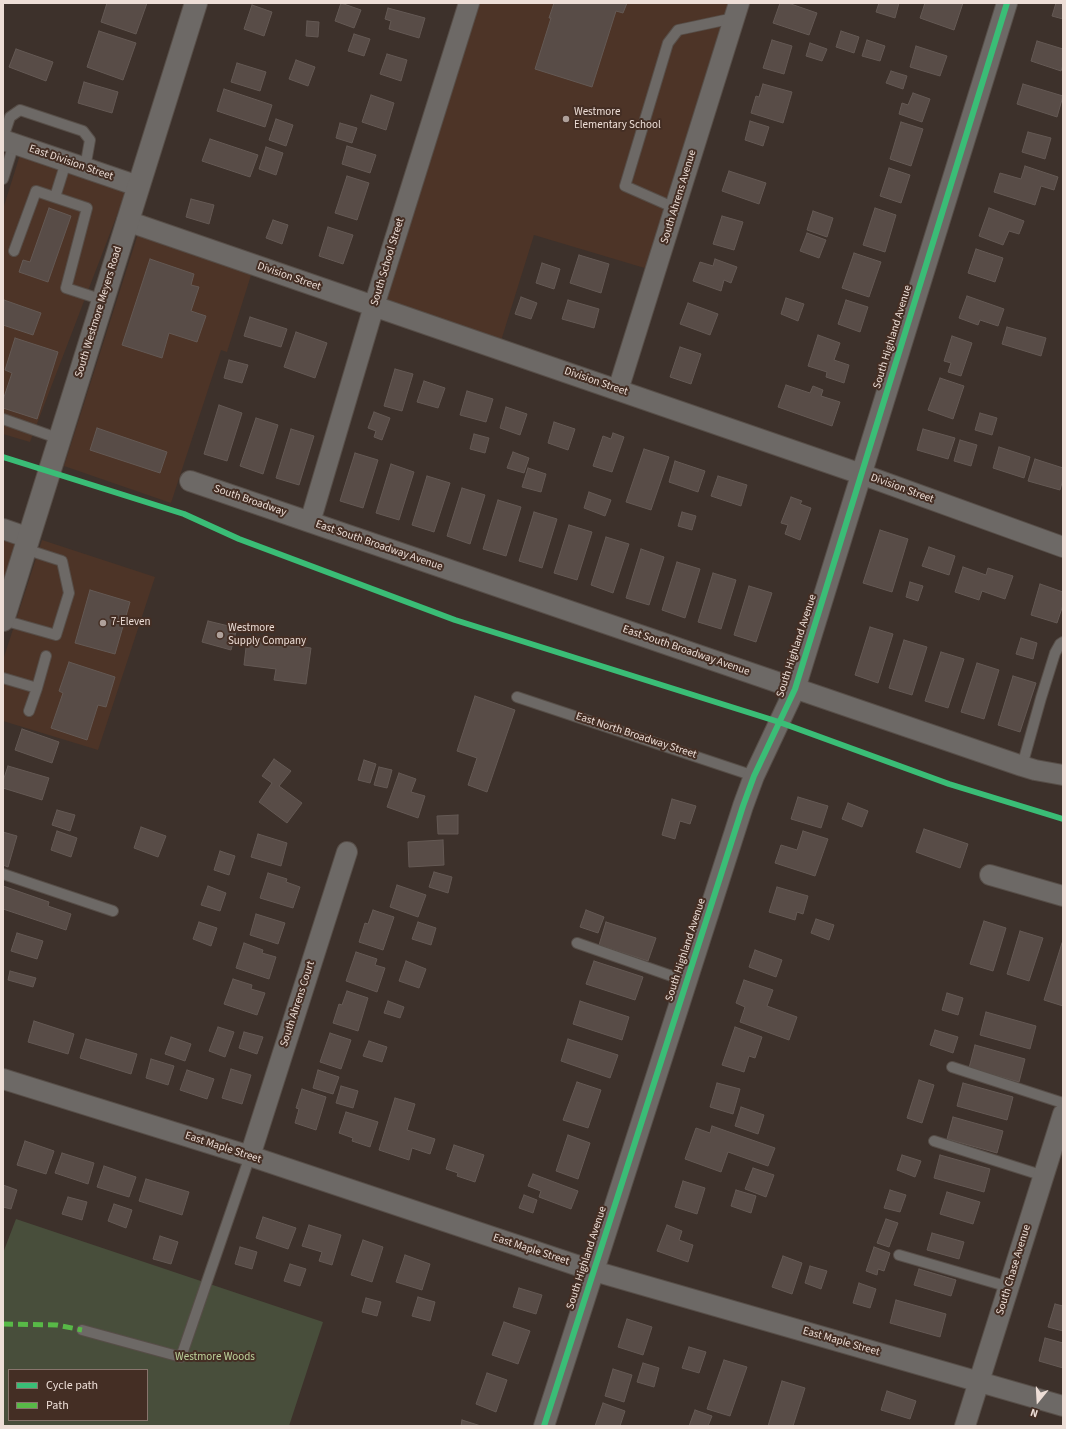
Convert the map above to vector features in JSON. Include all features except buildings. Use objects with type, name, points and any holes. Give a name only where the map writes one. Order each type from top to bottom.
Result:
[{"type":"street","name":"South Westmore Meyers Road","points":[[3,620],[6,597],[27,544],[196,3]]},
{"type":"street","name":"South School Street","points":[[310,522],[374,306],[468,3]]},
{"type":"street","name":"South Highland Avenue","points":[[544,1426],[743,806],[754,776],[795,689],[1007,3]]},
{"type":"street","name":"South Ahrens Avenue","points":[[618,390],[737,10]]},
{"type":"street","name":"East Division Street","points":[[7,141],[138,186]]},
{"type":"street","name":"Division Street","points":[[127,221],[861,474],[1063,547]]},
{"type":"street","name":"South Broadway","points":[[190,481],[310,522]]},
{"type":"street","name":"East South Broadway Avenue","points":[[310,522],[1022,766],[1063,775]]},
{"type":"street","points":[[3,529],[27,544]]},
{"type":"street","name":"South Ahrens Court","points":[[250,1156],[347,852]]},
{"type":"street","points":[[990,875],[1063,896]]},
{"type":"street","name":"East Maple Street","points":[[3,1079],[250,1156],[594,1271],[1063,1406]]},
{"type":"street","name":"South Chase Avenue","points":[[965,1426],[1063,1114]]},
{"type":"lane","points":[[675,208],[625,186],[668,43],[678,30],[737,10]]},
{"type":"lane","points":[[3,179],[10,117],[20,110],[83,131],[90,140],[85,168]]},
{"type":"lane","points":[[55,197],[66,162]]},
{"type":"lane","points":[[14,251],[36,191],[87,208],[66,288],[103,300]]},
{"type":"lane","points":[[3,419],[60,439]]},
{"type":"lane","points":[[3,620],[56,635],[69,593],[62,560],[27,544]]},
{"type":"lane","points":[[1022,766],[1055,653],[1060,644],[1063,642]]},
{"type":"lane","points":[[29,711],[46,656]]},
{"type":"lane","points":[[3,678],[37,688]]},
{"type":"lane","name":"East North Broadway Street","points":[[518,697],[754,776]]},
{"type":"lane","points":[[3,874],[112,911]]},
{"type":"lane","points":[[577,943],[686,981]]},
{"type":"lane","points":[[952,1067],[1063,1102]]},
{"type":"lane","points":[[934,1141],[1044,1176]]},
{"type":"lane","points":[[82,1330],[181,1358],[250,1156]]},
{"type":"lane","points":[[899,1255],[1009,1287]]},
{"type":"shaded area","name":"Westmore Elementary School","points":[[473,3],[732,3],[648,269],[534,235],[500,344],[380,303]]},
{"type":"shaded area","points":[[25,139],[132,176],[30,442],[3,434],[3,209]]},
{"type":"shaded area","points":[[144,215],[256,259],[227,352],[221,350],[171,503],[64,466]]},
{"type":"shaded area","points":[[3,536],[19,542],[3,595]]},
{"type":"shaded area","points":[[42,540],[155,577],[98,750],[3,721],[3,660]]},
{"type":"green space","name":"Westmore Woods","points":[[16,1219],[323,1322],[289,1426],[3,1426],[3,1253]]},
{"type":"marked path","points":[[3,1324],[57,1325],[82,1330]]},
{"type":"cycle path","points":[[544,1426],[743,806],[754,776],[795,689],[1007,3]]},
{"type":"cycle path","points":[[3,457],[184,514],[239,539],[455,620],[779,722],[949,784],[1063,819]]},
{"type":"place","name":"Westmore Elementary School","points":[[566,119]]},
{"type":"place","name":"7-Eleven","points":[[103,623]]},
{"type":"place","name":"Westmore Supply Company","points":[[220,635]]}]
